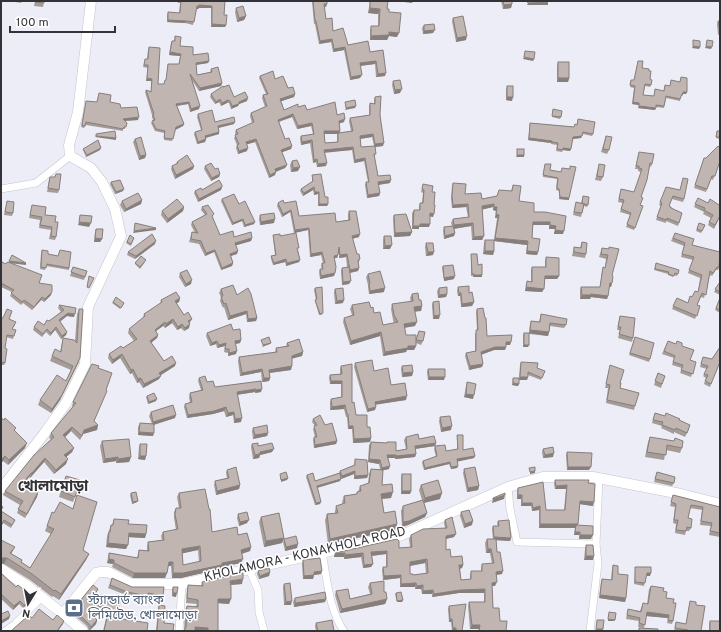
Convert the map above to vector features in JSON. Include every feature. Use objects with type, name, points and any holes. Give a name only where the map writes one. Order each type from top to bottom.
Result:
[{"type":"main road","points":[[1,489],[66,403],[85,364],[88,307],[121,236],[116,209],[102,182],[91,168],[70,156],[69,145],[78,112],[91,1]]},
{"type":"main road","name":"KHOLAMORA - KONAKHOLA ROAD","points":[[63,614],[96,573],[108,572],[131,584],[182,584],[402,535],[508,487],[543,477],[593,477],[681,494],[720,504]]},
{"type":"main road","points":[[1,569],[42,597],[83,631]]},
{"type":"street","points":[[1,189],[36,183],[70,156]]},
{"type":"street","points":[[590,631],[598,563],[596,544],[599,478]]},
{"type":"street","points":[[508,487],[510,509],[517,542],[596,544]]},
{"type":"street","points":[[322,553],[332,607],[344,631]]},
{"type":"street","points":[[249,569],[258,590],[259,612],[264,631]]},
{"type":"street","points":[[179,631],[182,584]]},
{"type":"street","points":[[5,631],[15,624],[42,597]]},
{"type":"building","points":[[44,1],[44,3],[35,2]]},
{"type":"building","points":[[181,1],[225,1],[224,15],[227,15],[226,25],[212,24],[212,6],[197,6],[194,22],[168,20],[168,12],[180,13]]},
{"type":"building","points":[[313,1],[327,1],[327,4],[324,4],[326,19],[332,18],[333,31],[343,28],[348,45],[368,41],[370,52],[383,50],[386,73],[378,74],[376,61],[360,63],[362,75],[351,77],[345,47],[334,49],[332,39],[320,41],[315,21]]},
{"type":"building","points":[[370,1],[388,1],[387,9],[389,9],[389,12],[401,13],[399,33],[389,32],[389,35],[371,36],[371,26],[379,26],[380,9],[370,8]]},
{"type":"building","points":[[503,1],[512,1],[512,4],[504,5]]},
{"type":"building","points":[[527,1],[548,1],[548,2],[528,3]]},
{"type":"building","points":[[243,6],[246,16],[239,18],[236,8]]},
{"type":"building","points":[[463,16],[467,36],[457,38],[453,18]]},
{"type":"building","points":[[434,24],[435,30],[424,31],[424,25]]},
{"type":"building","points":[[175,36],[181,37],[180,46],[193,47],[193,55],[208,53],[209,61],[196,63],[197,75],[212,72],[211,69],[218,67],[222,83],[200,88],[190,74],[200,106],[191,109],[189,102],[176,104],[184,124],[176,127],[173,139],[164,138],[165,131],[156,129],[152,121],[155,120],[154,114],[146,90],[151,92],[152,79],[147,78],[148,65],[144,65],[145,59],[148,59],[149,47],[160,48],[158,84],[164,84],[168,64],[179,64],[181,54],[170,52],[172,41],[175,41]]},
{"type":"building","points":[[693,40],[700,41],[700,47],[693,46]]},
{"type":"building","points":[[707,40],[713,41],[712,47],[706,46]]},
{"type":"building","points":[[525,51],[535,52],[534,59],[524,57]]},
{"type":"building","points":[[638,61],[643,61],[642,68],[649,69],[649,71],[651,71],[651,85],[645,84],[643,95],[654,96],[655,89],[664,91],[665,85],[670,86],[671,80],[680,82],[681,77],[687,78],[687,92],[683,92],[680,99],[666,96],[664,106],[656,105],[656,108],[639,106],[639,103],[633,102],[635,86],[630,85],[631,80],[634,80]]},
{"type":"building","points":[[558,62],[569,62],[569,78],[558,78]]},
{"type":"building","points":[[273,71],[275,79],[283,76],[288,88],[293,87],[295,94],[280,99],[284,110],[298,104],[298,107],[305,105],[307,110],[335,102],[337,115],[344,113],[345,119],[339,121],[340,131],[324,131],[325,143],[338,142],[338,133],[353,131],[350,118],[370,115],[370,103],[375,104],[375,97],[381,96],[380,115],[384,143],[375,144],[373,134],[360,136],[361,147],[375,146],[376,154],[374,154],[378,176],[390,175],[391,180],[378,182],[380,193],[368,195],[366,182],[369,182],[365,158],[355,160],[353,147],[324,150],[327,163],[318,164],[317,159],[314,160],[312,140],[302,142],[301,136],[314,134],[312,123],[298,126],[293,114],[278,120],[285,139],[289,138],[292,146],[281,150],[287,165],[275,169],[276,172],[270,175],[256,139],[246,142],[248,148],[239,151],[237,145],[239,144],[235,135],[238,134],[236,130],[254,122],[251,113],[267,106],[263,95],[268,94],[260,76]]},
{"type":"building","points":[[400,80],[402,89],[395,90],[393,81]]},
{"type":"building","points":[[229,85],[234,97],[245,92],[248,98],[239,102],[239,104],[232,106],[228,100],[222,103],[220,99],[216,102],[211,94],[223,86]]},
{"type":"building","points":[[507,86],[513,86],[513,97],[507,97]]},
{"type":"building","points":[[99,93],[111,95],[110,102],[120,104],[121,108],[137,107],[139,117],[123,119],[127,123],[126,127],[123,129],[86,122],[85,126],[82,125],[86,101],[97,102]]},
{"type":"building","points":[[355,100],[356,106],[346,108],[345,102]]},
{"type":"building","points":[[553,109],[562,111],[561,117],[552,116]]},
{"type":"building","points":[[212,110],[215,122],[234,117],[235,122],[218,126],[219,132],[205,136],[206,139],[198,142],[195,132],[202,130],[198,114]]},
{"type":"building","points":[[578,119],[595,122],[593,134],[583,132],[582,136],[573,137],[571,149],[557,149],[558,143],[529,138],[530,123],[574,127],[575,124],[577,125]]},
{"type":"building","points":[[115,131],[116,138],[96,136],[96,134]]},
{"type":"building","points":[[717,131],[720,131],[720,137],[716,137]]},
{"type":"building","points":[[606,136],[612,137],[609,150],[603,149]]},
{"type":"building","points":[[141,137],[146,155],[140,156],[135,139]]},
{"type":"building","points":[[98,140],[101,148],[87,155],[83,149]]},
{"type":"building","points":[[718,146],[720,148],[720,161],[715,176],[712,176],[707,189],[695,185],[704,158],[706,158]]},
{"type":"building","points":[[517,149],[524,149],[524,155],[517,155]]},
{"type":"building","points":[[639,152],[654,154],[652,164],[650,163],[647,180],[641,197],[643,198],[640,205],[643,206],[635,228],[627,224],[631,213],[621,209],[624,200],[619,199],[621,189],[634,192],[642,169],[639,168],[639,166],[636,166]]},
{"type":"building","points":[[187,155],[194,166],[176,175],[172,166]]},
{"type":"building","points":[[297,160],[300,167],[293,168],[292,161]]},
{"type":"building","points":[[211,163],[215,169],[218,168],[220,174],[212,178],[205,166]]},
{"type":"building","points":[[545,164],[551,164],[550,170],[561,172],[562,168],[570,169],[570,166],[576,167],[569,198],[560,197],[559,189],[557,188],[558,178],[543,175]]},
{"type":"building","points":[[599,164],[605,165],[603,177],[597,176]]},
{"type":"building","points":[[56,174],[61,174],[59,190],[48,188],[50,177],[55,177]]},
{"type":"building","points":[[321,174],[325,197],[328,197],[328,204],[319,204],[319,192],[315,192],[314,187],[304,193],[301,189],[313,181],[312,175]]},
{"type":"building","points":[[683,178],[688,179],[684,199],[673,196],[669,206],[682,213],[679,223],[667,218],[667,220],[657,217],[662,203],[660,202],[666,187],[680,190]]},
{"type":"building","points":[[120,180],[124,189],[116,192],[111,182]]},
{"type":"building","points":[[219,180],[222,187],[199,199],[195,191],[201,188],[202,190]]},
{"type":"building","points":[[453,183],[466,184],[465,194],[481,193],[482,199],[497,196],[499,190],[512,191],[513,185],[521,186],[519,201],[534,203],[534,212],[545,212],[566,216],[564,231],[555,230],[556,226],[550,225],[550,222],[533,222],[532,238],[540,239],[538,252],[527,251],[528,241],[495,238],[499,215],[496,214],[497,207],[494,207],[494,204],[482,206],[484,236],[474,237],[473,223],[454,225],[453,219],[469,217],[468,204],[453,205]]},
{"type":"building","points":[[423,184],[433,186],[432,192],[435,192],[434,214],[430,213],[430,224],[413,226],[414,210],[420,210],[420,203],[423,203]]},
{"type":"building","points":[[138,193],[142,200],[126,209],[122,201]]},
{"type":"building","points":[[234,194],[239,204],[245,201],[255,222],[245,225],[243,219],[233,223],[222,199]]},
{"type":"building","points":[[583,196],[589,197],[588,205],[582,203]]},
{"type":"building","points":[[698,198],[708,203],[710,199],[719,205],[720,203],[720,216],[715,225],[709,222],[713,215],[704,210],[705,208],[695,204]]},
{"type":"building","points":[[177,199],[184,207],[168,219],[162,211]]},
{"type":"building","points":[[283,200],[284,203],[296,201],[299,216],[335,213],[336,222],[350,220],[349,211],[356,211],[360,234],[352,236],[357,254],[359,254],[359,268],[350,270],[347,254],[340,255],[339,247],[338,255],[334,256],[336,267],[335,273],[321,276],[320,269],[323,269],[322,263],[325,263],[322,252],[311,254],[309,228],[295,230],[291,210],[283,214],[278,203]]},
{"type":"building","points":[[7,201],[14,202],[13,213],[5,212]]},
{"type":"building","points":[[576,202],[584,204],[582,213],[574,212]]},
{"type":"building","points":[[32,205],[46,207],[45,215],[56,216],[55,222],[58,222],[56,237],[51,236],[52,227],[40,225],[42,217],[30,215]]},
{"type":"building","points":[[208,205],[214,214],[212,216],[220,235],[233,231],[234,237],[251,232],[252,238],[235,243],[238,251],[230,254],[233,263],[222,268],[215,250],[206,253],[201,241],[191,239],[192,232],[198,233],[192,222],[207,214],[202,207]]},
{"type":"building","points":[[274,213],[275,219],[261,222],[260,215]]},
{"type":"building","points":[[406,214],[412,232],[395,233],[394,215]]},
{"type":"building","points":[[80,215],[92,216],[91,223],[79,222]]},
{"type":"building","points":[[135,223],[156,228],[134,231]]},
{"type":"building","points":[[699,223],[705,225],[702,231],[697,229]]},
{"type":"building","points":[[453,226],[455,233],[445,236],[444,227]]},
{"type":"building","points":[[96,229],[103,229],[102,239],[95,238]]},
{"type":"building","points":[[296,233],[299,248],[297,248],[300,260],[287,263],[286,259],[274,263],[271,256],[276,255],[273,235],[280,234],[280,236]]},
{"type":"building","points":[[675,233],[694,239],[692,245],[720,252],[719,267],[717,267],[713,273],[710,271],[706,295],[702,293],[697,305],[700,306],[697,316],[673,306],[677,298],[688,303],[690,296],[692,297],[695,291],[698,292],[702,275],[689,270],[694,257],[682,254],[685,243],[673,238]]},
{"type":"building","points":[[152,234],[156,241],[136,256],[128,252]]},
{"type":"building","points":[[130,235],[134,238],[131,244],[127,242]]},
{"type":"building","points":[[384,236],[391,236],[392,245],[385,246]]},
{"type":"building","points":[[485,240],[494,240],[494,251],[485,251]]},
{"type":"building","points":[[582,242],[587,243],[586,254],[574,252],[574,247],[581,248]]},
{"type":"building","points":[[426,243],[433,243],[434,252],[428,252]]},
{"type":"building","points":[[609,247],[619,249],[608,296],[591,294],[582,295],[581,287],[600,287],[603,267],[605,268],[608,255],[601,254],[602,248],[609,249]]},
{"type":"building","points":[[42,250],[48,251],[48,254],[58,256],[60,250],[71,252],[69,268],[47,264],[46,268],[41,267]]},
{"type":"building","points":[[471,254],[477,254],[478,265],[482,264],[482,275],[472,274]]},
{"type":"building","points":[[12,255],[26,263],[9,261]]},
{"type":"building","points":[[141,256],[146,260],[140,267],[135,263]]},
{"type":"building","points":[[546,257],[559,258],[559,276],[545,276],[544,289],[526,287],[527,281],[532,282],[532,267],[546,267]]},
{"type":"building","points":[[1,261],[5,264],[8,262],[42,275],[39,283],[52,285],[52,292],[45,299],[42,297],[34,307],[24,300],[22,302],[11,293],[14,290],[1,283]]},
{"type":"building","points":[[656,263],[679,270],[678,274],[675,273],[674,276],[668,274],[669,272],[655,269]]},
{"type":"building","points":[[453,265],[455,276],[444,278],[443,266]]},
{"type":"building","points":[[73,267],[87,271],[85,277],[71,272]]},
{"type":"building","points":[[349,267],[351,281],[343,282],[342,268]]},
{"type":"building","points":[[187,270],[192,280],[186,284],[180,273]]},
{"type":"building","points":[[380,271],[385,288],[370,291],[368,274]]},
{"type":"building","points":[[89,276],[94,278],[89,288],[87,287]]},
{"type":"building","points":[[720,282],[720,292],[715,289]]},
{"type":"building","points":[[233,285],[237,295],[248,288],[257,318],[248,319],[247,311],[230,316],[226,303],[224,304],[221,297],[223,296],[221,289]]},
{"type":"building","points":[[469,286],[469,293],[472,292],[474,302],[462,304],[461,293],[459,293],[458,287]]},
{"type":"building","points":[[322,287],[323,313],[320,314],[315,300],[317,299],[315,288]]},
{"type":"building","points":[[447,287],[447,294],[439,295],[439,288]]},
{"type":"building","points":[[343,288],[344,300],[337,301],[335,289]]},
{"type":"building","points":[[176,292],[180,298],[175,301],[184,315],[188,312],[192,319],[188,321],[190,324],[185,328],[182,324],[178,327],[173,319],[166,324],[165,322],[155,330],[158,335],[150,341],[164,361],[172,356],[176,363],[159,373],[161,376],[144,384],[141,378],[138,379],[133,369],[131,370],[122,354],[113,360],[109,354],[121,346],[123,348],[137,339],[129,329],[145,316],[144,314],[162,302],[161,300]]},
{"type":"building","points":[[418,293],[422,306],[414,307],[417,322],[404,324],[406,335],[416,335],[416,346],[408,346],[408,348],[385,352],[381,332],[351,341],[344,318],[354,315],[352,305],[369,302],[371,308],[373,307],[374,313],[380,312],[383,325],[398,322],[394,315],[392,304],[413,301],[412,294]]},
{"type":"building","points":[[116,297],[124,303],[121,308],[113,302]]},
{"type":"building","points":[[720,298],[720,310],[716,308]]},
{"type":"building","points":[[439,301],[440,315],[434,316],[433,302]]},
{"type":"building","points":[[59,305],[76,308],[75,314],[68,313],[59,320],[67,332],[62,336],[56,327],[51,333],[47,329],[43,334],[34,327],[38,321],[44,325],[47,320],[49,321],[64,310]]},
{"type":"building","points":[[483,308],[486,318],[487,336],[512,335],[511,342],[506,342],[506,347],[495,347],[481,352],[483,364],[470,366],[466,353],[476,351],[476,330],[478,330],[477,309]]},
{"type":"building","points":[[7,309],[12,311],[9,319],[16,322],[12,329],[16,330],[14,336],[7,335],[5,363],[1,362],[1,318],[3,318]]},
{"type":"building","points":[[79,309],[83,309],[80,358],[62,395],[52,409],[40,400],[57,375],[66,381],[73,366],[52,356],[55,349],[61,352],[63,338],[74,340],[77,343]]},
{"type":"building","points":[[541,314],[567,319],[566,325],[550,323],[549,332],[530,330],[531,321],[540,322]]},
{"type":"building","points":[[620,316],[635,318],[633,338],[619,334],[621,327],[618,327]]},
{"type":"building","points":[[231,324],[233,330],[240,329],[241,340],[235,341],[237,351],[229,353],[229,349],[225,349],[226,343],[219,345],[217,341],[212,343],[207,333]]},
{"type":"building","points":[[419,331],[425,332],[423,341],[416,340]]},
{"type":"building","points":[[524,333],[529,333],[529,345],[524,345]]},
{"type":"building","points":[[269,337],[271,343],[263,345],[261,340]]},
{"type":"building","points":[[635,337],[654,343],[650,359],[630,353]]},
{"type":"building","points":[[299,339],[303,352],[292,356],[292,366],[269,370],[270,378],[264,378],[262,369],[242,373],[239,357],[277,352],[276,348],[289,346],[287,343]]},
{"type":"building","points":[[668,341],[676,344],[677,341],[682,343],[682,346],[694,350],[690,360],[696,362],[693,374],[681,370],[683,365],[673,362],[675,356],[664,351]]},
{"type":"building","points":[[720,347],[720,362],[711,384],[705,381],[708,375],[704,374],[708,366],[701,364],[703,357],[712,359]]},
{"type":"building","points":[[372,360],[374,371],[388,368],[391,385],[405,383],[407,396],[375,402],[376,407],[368,409],[355,363]]},
{"type":"building","points":[[521,362],[538,363],[537,368],[545,371],[542,378],[528,372],[528,377],[520,377]]},
{"type":"building","points":[[92,364],[112,373],[106,390],[107,391],[94,421],[98,425],[84,430],[82,436],[72,427],[63,435],[74,448],[64,455],[68,459],[56,470],[45,458],[23,483],[38,492],[27,514],[18,509],[23,501],[5,491],[34,455],[54,437],[51,433],[76,403],[73,402]]},
{"type":"building","points":[[352,364],[352,403],[354,402],[356,415],[367,415],[367,427],[370,427],[371,438],[354,439],[353,426],[349,426],[348,414],[345,405],[332,407],[331,399],[342,397],[342,381],[331,381],[330,375],[342,374],[341,366]]},
{"type":"building","points":[[412,365],[413,372],[403,373],[402,366]]},
{"type":"building","points":[[610,365],[624,370],[620,388],[639,393],[635,406],[607,400],[610,385],[606,384]]},
{"type":"building","points":[[428,369],[445,369],[445,377],[429,377]]},
{"type":"building","points":[[658,373],[665,376],[662,384],[655,381]]},
{"type":"building","points":[[205,376],[207,382],[213,381],[215,387],[261,381],[262,389],[237,392],[242,418],[235,419],[234,412],[228,413],[226,407],[214,411],[188,415],[185,404],[192,402],[190,393],[203,390],[199,378]]},
{"type":"building","points":[[513,378],[519,378],[519,384],[513,383]]},
{"type":"building","points":[[467,382],[476,384],[474,395],[466,394]]},
{"type":"building","points":[[154,393],[157,399],[149,402],[147,396]]},
{"type":"building","points":[[173,405],[176,415],[153,422],[151,412]]},
{"type":"building","points":[[655,413],[665,416],[666,413],[690,425],[687,433],[676,428],[675,430],[662,425],[663,422],[653,420]]},
{"type":"building","points":[[320,415],[325,425],[332,423],[337,441],[315,445],[314,437],[317,437],[314,426],[317,425],[313,419]]},
{"type":"building","points":[[450,416],[452,426],[442,428],[440,417]]},
{"type":"building","points":[[1,418],[4,420],[5,418],[16,428],[14,430],[27,443],[9,460],[5,456],[1,460]]},
{"type":"building","points":[[140,423],[154,424],[154,433],[139,432]]},
{"type":"building","points":[[267,425],[268,433],[255,435],[253,428]]},
{"type":"building","points":[[418,434],[419,439],[434,436],[436,443],[415,446],[416,454],[396,456],[387,455],[390,466],[382,468],[380,460],[369,459],[371,442],[396,442],[396,451],[407,449],[406,437]]},
{"type":"building","points":[[457,435],[463,435],[463,450],[473,448],[475,456],[457,459],[458,466],[451,467],[450,462],[425,468],[423,461],[437,456],[435,446],[445,445],[446,451],[458,449]]},
{"type":"building","points":[[650,437],[674,441],[675,438],[683,441],[682,448],[667,445],[666,455],[647,452]]},
{"type":"building","points":[[129,439],[131,457],[105,459],[102,441]]},
{"type":"building","points":[[258,443],[258,446],[272,443],[274,449],[260,452],[260,454],[255,455],[252,444]]},
{"type":"building","points":[[140,444],[147,444],[146,456],[140,456]]},
{"type":"building","points":[[553,447],[554,453],[545,455],[543,449]]},
{"type":"building","points":[[567,452],[592,453],[591,467],[568,467]]},
{"type":"building","points":[[355,459],[367,460],[368,475],[355,476],[355,471],[342,476],[340,471],[355,465]]},
{"type":"building","points":[[236,467],[240,485],[217,491],[215,481],[229,478],[227,470]]},
{"type":"building","points":[[475,467],[479,486],[468,488],[464,469]]},
{"type":"building","points":[[535,467],[535,471],[530,472],[529,468]]},
{"type":"building","points":[[371,469],[383,470],[382,485],[392,484],[393,492],[381,494],[384,513],[395,511],[397,524],[330,539],[327,514],[338,513],[336,506],[345,503],[344,496],[357,494],[357,492],[361,491],[360,486],[369,483]]},
{"type":"building","points":[[286,472],[288,478],[281,480],[280,474]]},
{"type":"building","points":[[657,472],[675,477],[674,483],[655,479]]},
{"type":"building","points":[[313,473],[315,481],[340,473],[341,479],[317,486],[321,502],[316,503],[307,475]]},
{"type":"building","points":[[402,474],[411,474],[411,491],[402,491]]},
{"type":"building","points":[[66,476],[80,480],[75,497],[61,491]]},
{"type":"building","points":[[438,480],[442,493],[425,498],[421,485]]},
{"type":"building","points":[[555,480],[589,480],[588,483],[595,484],[594,502],[580,501],[578,524],[540,524],[540,506],[533,508],[532,503],[522,503],[522,495],[518,495],[518,488],[543,482],[546,510],[565,510],[567,485],[556,486]]},
{"type":"building","points":[[205,489],[210,509],[212,532],[237,527],[238,535],[247,533],[251,547],[241,550],[243,559],[183,573],[173,573],[173,562],[169,562],[167,573],[134,573],[114,563],[114,560],[109,559],[109,553],[138,558],[139,550],[149,551],[148,542],[164,540],[163,532],[178,529],[175,514],[176,508],[181,508],[179,493]],"holes":[[[200,546],[201,561],[183,565],[182,549]]]},
{"type":"building","points":[[136,492],[138,501],[133,502],[131,493]]},
{"type":"building","points":[[505,493],[505,495],[493,499],[493,498]]},
{"type":"building","points":[[77,495],[97,502],[83,550],[89,554],[61,594],[55,590],[54,591],[32,574],[7,558],[1,558],[1,540],[15,547],[10,553],[22,560],[21,562],[30,568],[54,529],[47,526],[52,512],[54,513],[60,502],[73,509]]},
{"type":"building","points":[[673,495],[720,507],[720,533],[710,531],[712,523],[701,521],[703,507],[691,505],[688,518],[692,519],[691,528],[687,527],[686,531],[676,530],[678,520],[674,520],[676,504],[671,502]]},
{"type":"building","points":[[423,500],[427,513],[403,522],[403,506]]},
{"type":"building","points":[[469,510],[473,521],[465,524],[461,512]]},
{"type":"building","points":[[1,511],[15,520],[12,525],[4,520],[1,526]]},
{"type":"building","points":[[247,512],[249,520],[240,522],[238,514]]},
{"type":"building","points":[[279,513],[284,538],[266,541],[261,517]]},
{"type":"building","points":[[452,517],[456,534],[446,536],[446,550],[450,549],[451,557],[462,556],[463,565],[459,565],[461,580],[471,579],[471,571],[482,571],[482,564],[494,563],[491,549],[488,549],[487,539],[496,539],[497,552],[500,552],[503,571],[496,572],[497,582],[492,583],[493,608],[499,608],[500,621],[507,621],[506,631],[479,631],[480,625],[472,625],[469,602],[485,602],[485,589],[460,590],[434,594],[433,590],[423,591],[423,585],[417,586],[416,583],[401,584],[401,575],[384,576],[383,567],[387,567],[387,551],[371,552],[373,564],[364,565],[363,553],[345,555],[345,553],[335,553],[397,539],[399,541],[399,548],[412,547],[411,535],[423,529],[447,528],[445,520]],"holes":[[[427,559],[428,573],[410,574],[410,562]]]},
{"type":"building","points":[[114,519],[129,520],[128,524],[147,525],[146,534],[129,533],[128,545],[108,543],[109,532],[111,525],[113,525]]},
{"type":"building","points":[[509,520],[511,538],[494,537],[493,526],[499,526],[498,521]]},
{"type":"building","points":[[576,525],[593,526],[593,535],[580,535],[580,532],[575,532]]},
{"type":"building","points":[[296,536],[298,544],[286,547],[284,539]]},
{"type":"building","points":[[586,545],[593,545],[594,556],[586,556]]},
{"type":"building","points":[[320,558],[322,571],[314,572],[314,575],[304,576],[303,560]]},
{"type":"building","points":[[613,565],[618,566],[618,574],[628,575],[626,598],[600,595],[602,579],[612,580]]},
{"type":"building","points":[[635,567],[651,567],[651,573],[647,573],[645,583],[635,582]]},
{"type":"building","points":[[269,568],[270,572],[260,576],[258,571]]},
{"type":"building","points":[[1,573],[16,587],[18,585],[23,589],[24,588],[32,597],[24,605],[20,601],[14,606],[1,594]]},
{"type":"building","points":[[243,573],[243,579],[230,581],[231,599],[218,599],[218,631],[208,631],[208,628],[195,627],[195,631],[184,631],[186,627],[187,606],[198,607],[198,600],[187,598],[188,585],[203,586],[202,582]]},
{"type":"building","points":[[112,578],[132,587],[164,587],[163,596],[148,593],[148,596],[127,592],[110,585]]},
{"type":"building","points":[[384,581],[384,592],[386,592],[387,599],[342,609],[336,591],[348,589],[350,599],[372,594],[370,583]]},
{"type":"building","points":[[290,583],[292,601],[286,602],[284,584]]},
{"type":"building","points":[[93,585],[98,589],[95,594],[121,598],[120,605],[117,605],[116,618],[148,623],[147,631],[104,631],[109,608],[97,606],[95,618],[97,620],[91,627],[75,611],[77,609],[75,607]]},
{"type":"building","points":[[651,586],[664,588],[663,591],[667,592],[666,598],[674,599],[673,603],[676,603],[673,621],[668,620],[669,615],[647,612],[645,625],[639,623],[640,618],[627,615],[628,609],[641,612],[643,603],[648,604]]},
{"type":"building","points":[[173,587],[178,587],[177,593],[173,593]]},
{"type":"building","points":[[325,592],[326,599],[295,603],[295,598]]},
{"type":"building","points":[[401,592],[403,600],[397,601],[396,593]]},
{"type":"building","points":[[690,601],[696,602],[696,605],[705,606],[701,631],[688,631],[675,628],[676,622],[686,624]]},
{"type":"building","points":[[466,604],[462,631],[456,631],[456,628],[453,628],[452,619],[450,619],[449,606]]},
{"type":"building","points":[[159,605],[165,606],[164,623],[174,624],[173,631],[157,631]]},
{"type":"building","points":[[39,609],[53,620],[57,615],[64,621],[57,631],[11,631],[29,615],[32,618]]},
{"type":"building","points":[[8,611],[10,616],[1,621],[1,614]]},
{"type":"building","points":[[609,612],[616,613],[615,620],[608,619]]},
{"type":"building","points":[[332,620],[334,631],[318,631],[316,623]]},
{"type":"building","points":[[597,620],[604,620],[603,629],[596,629]]},
{"type":"building","points":[[710,621],[720,621],[720,631],[710,631]]},
{"type":"building","points":[[639,628],[658,629],[658,631],[639,631]]},
{"type":"place","name":"স্ট্যান্ডার্ড ব্যাংক লিমিটেড, খোলামোড়া","points":[[74,608]]},
{"type":"district","name":"খোলামোড়া","points":[[53,487]]}]
